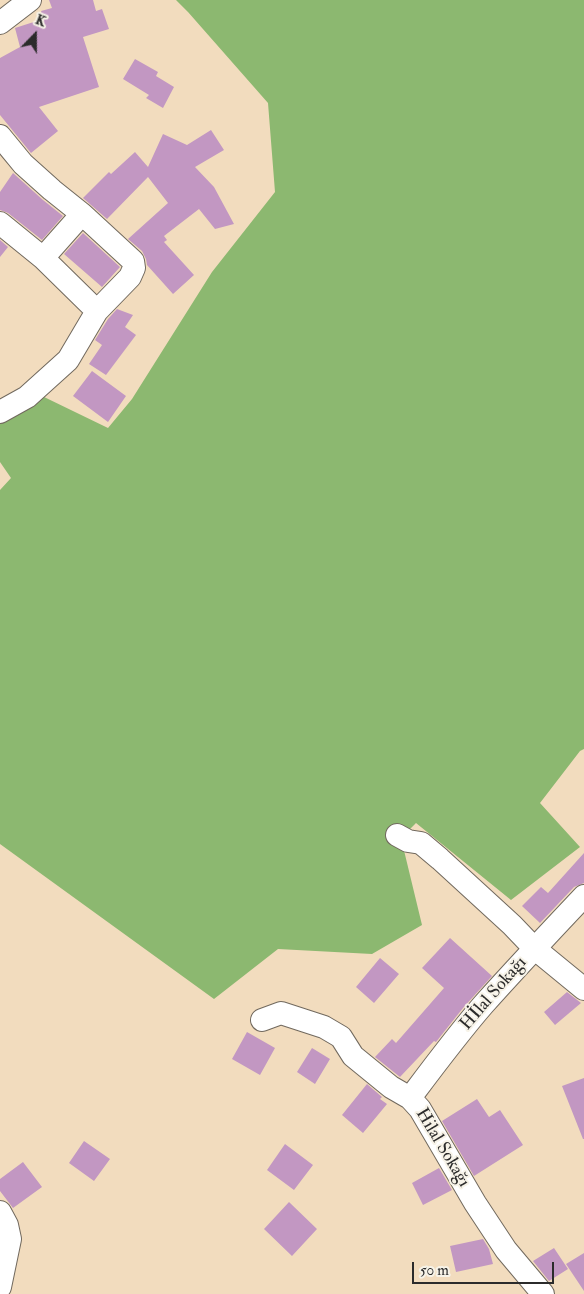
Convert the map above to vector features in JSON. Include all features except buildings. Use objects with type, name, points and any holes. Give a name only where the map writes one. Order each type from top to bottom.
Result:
[{"type":"street","points":[[0,22],[30,0]]},
{"type":"street","points":[[0,136],[23,164],[82,214],[133,261],[134,268],[130,277],[97,311],[68,360],[27,397],[0,412]]},
{"type":"street","points":[[43,258],[82,214]]},
{"type":"street","points":[[0,223],[43,258],[97,311]]},
{"type":"street","points":[[397,835],[408,841],[421,843],[512,925],[534,948],[584,989]]},
{"type":"street","name":"Hİlal Sokağı","points":[[410,1098],[469,1022],[534,948],[584,896]]},
{"type":"street","name":"Hilal Sokağı","points":[[262,1020],[281,1013],[324,1028],[341,1037],[353,1056],[391,1087],[410,1098],[420,1109],[475,1203],[506,1250],[542,1294]]},
{"type":"street","points":[[0,1212],[7,1225],[10,1239],[0,1287]]},
{"type":"green space","points":[[176,0],[584,0],[584,749],[580,751],[540,803],[580,847],[511,900],[416,823],[401,838],[422,925],[372,954],[278,949],[214,999],[0,844],[0,490],[11,478],[0,462],[0,422],[42,396],[108,428],[132,399],[212,272],[275,192],[268,103]]}]
